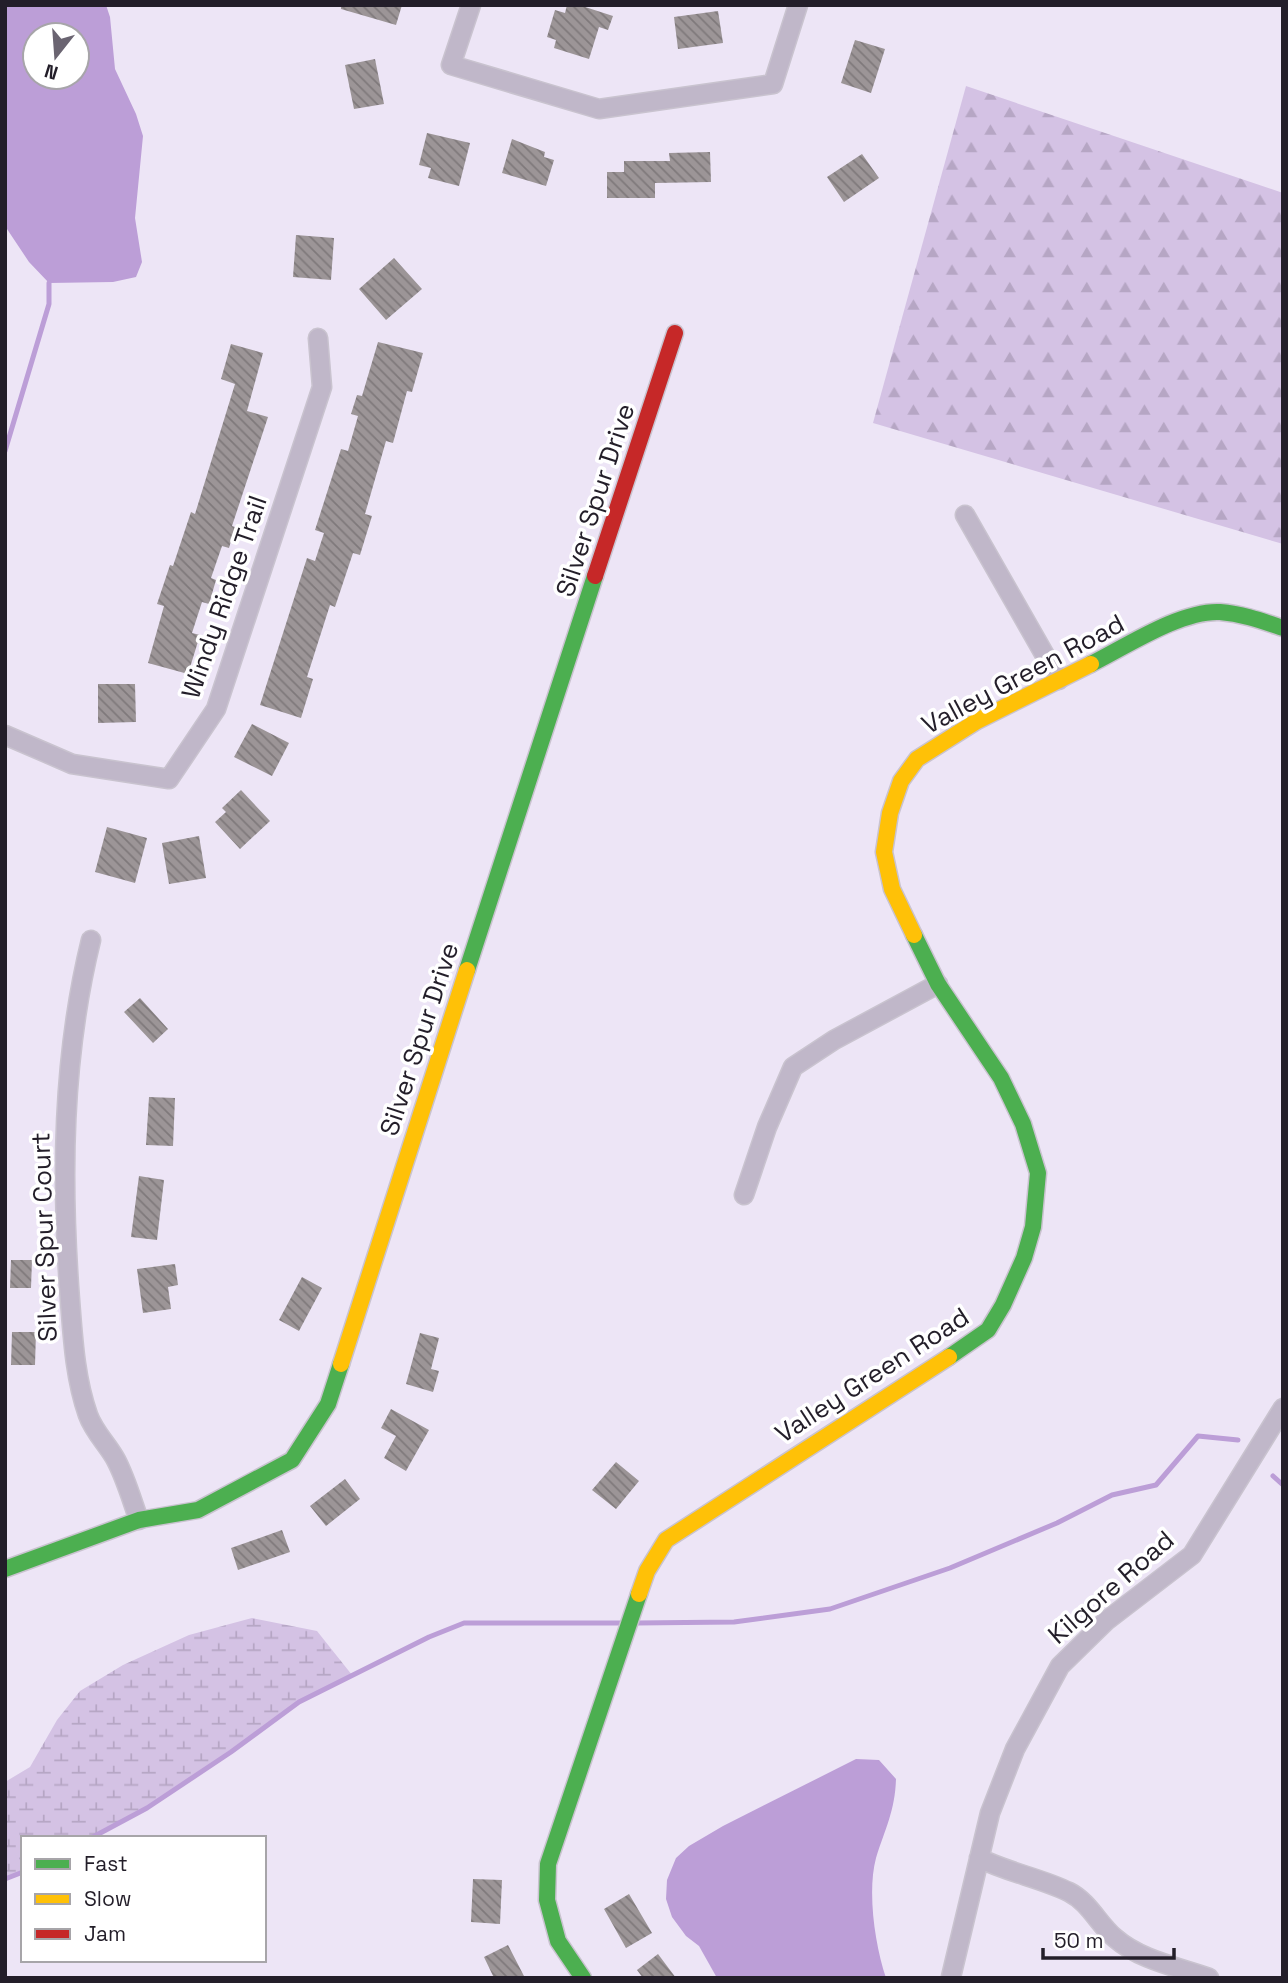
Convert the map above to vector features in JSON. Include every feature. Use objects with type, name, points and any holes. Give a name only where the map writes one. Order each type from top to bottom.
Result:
[{"type":"street","points":[[471,5],[451,65],[599,109],[773,84],[798,5]]},
{"type":"street","name":"Silver Spur Drive","points":[[5,1569],[139,1520],[198,1510],[292,1460],[328,1404],[675,333]]},
{"type":"street","name":"Windy Ridge Trail","points":[[5,735],[72,764],[169,779],[216,709],[322,387],[318,338]]},
{"type":"street","points":[[965,515],[1059,680]]},
{"type":"street","name":"Valley Green Road","points":[[583,1978],[558,1941],[547,1900],[548,1864],[648,1571],[666,1540],[910,1384],[988,1330],[1003,1305],[1024,1258],[1033,1227],[1038,1173],[1023,1124],[1001,1078],[938,984],[892,890],[884,852],[890,813],[901,781],[917,759],[977,721],[1184,617],[1217,612],[1245,615],[1283,628]]},
{"type":"street","name":"Silver Spur Court","points":[[91,940],[79,987],[68,1073],[65,1183],[68,1274],[76,1366],[88,1418],[116,1461],[139,1520]]},
{"type":"street","points":[[744,1195],[767,1127],[793,1067],[834,1040],[938,984]]},
{"type":"street","name":"Kilgore Road","points":[[951,1977],[990,1813],[1015,1749],[1060,1666],[1105,1621],[1192,1555],[1283,1408]]},
{"type":"street","points":[[979,1857],[1001,1869],[1071,1893],[1114,1938],[1133,1950],[1209,1978]]},
{"type":"green space","points":[[966,86],[1283,193],[1283,544],[873,423]]},
{"type":"green space","points":[[252,1618],[317,1631],[352,1675],[292,1706],[231,1752],[147,1808],[95,1836],[21,1836],[21,1873],[5,1879],[5,1782],[30,1767],[57,1720],[80,1691],[123,1665],[189,1635]]},
{"type":"shaded area","points":[[5,5],[106,5],[110,17],[115,69],[143,136],[135,218],[142,262],[136,277],[113,282],[49,283],[29,262],[5,226]]},
{"type":"shaded area","points":[[856,1759],[879,1760],[896,1779],[892,1810],[876,1858],[872,1886],[876,1934],[886,1978],[717,1978],[699,1946],[686,1936],[672,1917],[666,1899],[667,1880],[676,1858],[689,1846],[723,1826]]},
{"type":"building","points":[[341,5],[402,5],[396,25],[341,9]]},
{"type":"building","points":[[567,5],[579,5],[613,16],[608,30],[599,27],[589,59],[554,48],[556,40],[547,37],[555,10],[565,13]]},
{"type":"building","points":[[718,11],[723,43],[678,49],[674,17]]},
{"type":"building","points":[[855,40],[885,49],[871,93],[841,83]]},
{"type":"building","points":[[375,59],[384,104],[354,109],[345,65]]},
{"type":"building","points":[[427,133],[470,143],[459,186],[428,178],[431,168],[419,165]]},
{"type":"building","points":[[512,139],[545,152],[544,157],[554,160],[546,186],[502,173]]},
{"type":"building","points":[[710,152],[711,182],[655,183],[655,198],[607,198],[607,172],[624,172],[624,161],[670,161],[669,153]]},
{"type":"building","points":[[862,154],[879,178],[844,202],[827,177]]},
{"type":"building","points":[[296,235],[334,238],[331,280],[293,277]]},
{"type":"building","points":[[394,258],[422,289],[386,320],[359,289]]},
{"type":"building","points":[[378,342],[423,353],[412,392],[407,391],[393,443],[386,441],[365,514],[372,516],[360,555],[353,553],[335,607],[330,605],[307,677],[313,679],[301,718],[260,705],[307,558],[315,561],[324,533],[315,530],[341,449],[348,451],[358,416],[351,414],[357,395],[362,396]]},
{"type":"building","points":[[231,344],[263,353],[247,411],[268,417],[232,526],[235,527],[229,548],[222,546],[211,578],[216,580],[209,604],[202,602],[192,633],[200,635],[188,674],[148,663],[164,606],[157,604],[191,512],[195,514],[235,384],[221,379]]},
{"type":"building","points":[[98,684],[135,684],[136,722],[98,723]]},
{"type":"building","points":[[252,724],[289,743],[272,776],[234,757]]},
{"type":"building","points":[[241,790],[270,821],[240,849],[215,822],[226,812],[222,808]]},
{"type":"building","points":[[107,827],[147,838],[135,883],[95,872]]},
{"type":"building","points":[[199,836],[206,878],[169,884],[162,843]]},
{"type":"building","points":[[140,998],[168,1029],[153,1043],[124,1012]]},
{"type":"building","points":[[149,1097],[175,1098],[173,1146],[146,1145]]},
{"type":"building","points":[[139,1176],[164,1180],[157,1240],[131,1237]]},
{"type":"building","points":[[11,1260],[32,1260],[31,1288],[10,1288]]},
{"type":"building","points":[[175,1264],[178,1285],[168,1287],[171,1309],[143,1313],[137,1269]]},
{"type":"building","points":[[302,1277],[322,1288],[299,1331],[279,1320]]},
{"type":"building","points":[[12,1332],[36,1332],[35,1365],[11,1365]]},
{"type":"building","points":[[420,1333],[439,1338],[431,1369],[439,1371],[433,1392],[406,1384]]},
{"type":"building","points":[[391,1409],[429,1430],[406,1471],[384,1458],[396,1436],[381,1428]]},
{"type":"building","points":[[616,1462],[639,1481],[616,1509],[592,1490]]},
{"type":"building","points":[[345,1479],[360,1499],[326,1526],[310,1506]]},
{"type":"building","points":[[282,1530],[290,1552],[238,1570],[231,1548]]},
{"type":"building","points":[[473,1879],[502,1880],[500,1924],[471,1922]]},
{"type":"building","points":[[629,1894],[652,1933],[626,1948],[604,1909]]},
{"type":"building","points":[[508,1945],[525,1978],[494,1978],[484,1957]]},
{"type":"building","points":[[658,1954],[676,1978],[643,1978],[637,1970]]},
{"type":"waterway","points":[[5,451],[49,304],[49,283]]},
{"type":"waterway","points":[[637,1623],[734,1622],[830,1609],[950,1568],[1057,1523],[1112,1495],[1156,1485],[1198,1436],[1238,1440]]},
{"type":"waterway","points":[[1273,1476],[1283,1485]]},
{"type":"waterway","points":[[95,1836],[147,1808],[231,1752],[299,1702],[429,1637],[464,1623],[624,1623]]},
{"type":"waterway","points":[[5,1879],[21,1873]]},
{"type":"traffic: fast","points":[[467,970],[595,576]]},
{"type":"traffic: fast","points":[[1091,664],[1154,631],[1205,613],[1237,614],[1283,628]]},
{"type":"traffic: fast","points":[[914,935],[938,984],[1001,1078],[1023,1124],[1038,1173],[1033,1227],[1024,1258],[1003,1305],[988,1330],[949,1357]]},
{"type":"traffic: fast","points":[[5,1569],[139,1520],[198,1510],[292,1460],[328,1404],[341,1364]]},
{"type":"traffic: fast","points":[[583,1978],[558,1941],[547,1900],[548,1864],[639,1594]]},
{"type":"traffic: slow","points":[[914,935],[892,889],[884,852],[890,813],[901,781],[917,759],[977,721],[1091,664]]},
{"type":"traffic: slow","points":[[341,1364],[467,970]]},
{"type":"traffic: slow","points":[[639,1594],[647,1571],[666,1540],[949,1357]]},
{"type":"traffic: jam","points":[[595,576],[675,333]]}]
